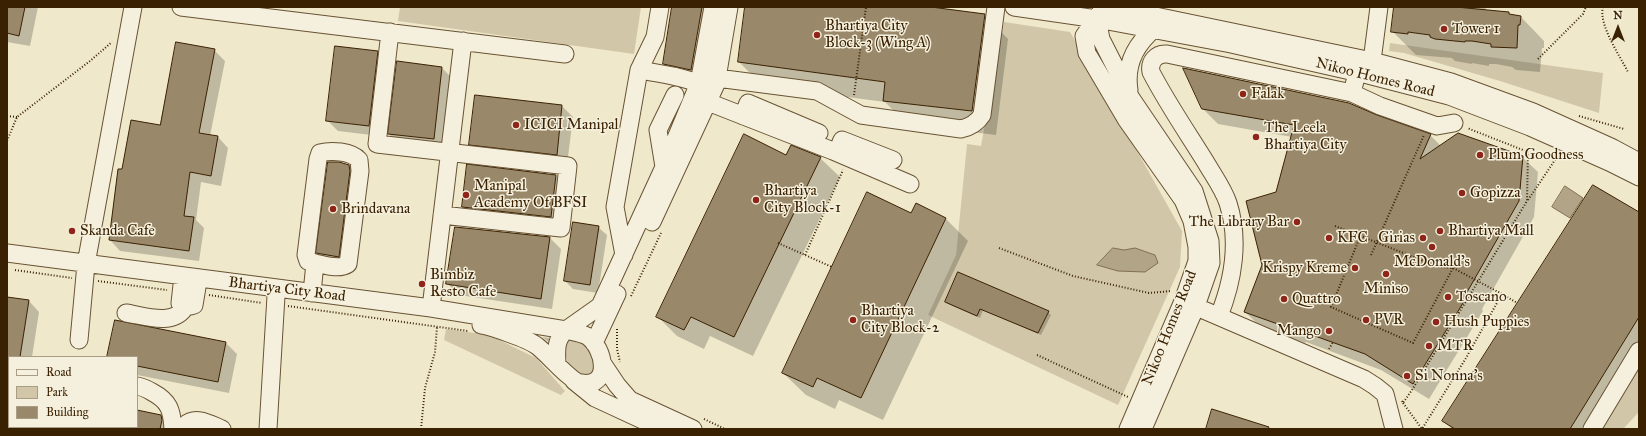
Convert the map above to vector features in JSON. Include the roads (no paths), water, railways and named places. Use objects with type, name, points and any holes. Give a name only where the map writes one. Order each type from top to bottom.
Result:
[{"type":"street","points":[[79,340],[86,272],[133,7]]},
{"type":"street","points":[[181,7],[311,15],[390,32],[565,54]]},
{"type":"street","points":[[624,255],[615,207],[639,70],[656,37],[660,7]]},
{"type":"street","points":[[557,363],[557,344],[560,335],[600,306],[664,167],[709,89],[713,7]]},
{"type":"street","points":[[698,424],[630,400],[617,385],[603,364],[600,352],[594,343],[709,89],[729,7]]},
{"type":"street","points":[[639,70],[662,74],[709,89],[817,90],[861,115],[961,129],[975,123],[982,115],[996,7]]},
{"type":"street","points":[[1014,7],[1101,13]]},
{"type":"street","name":"Nikoo Homes Road","points":[[1112,7],[1449,96],[1530,127],[1639,177]]},
{"type":"street","points":[[1372,61],[1379,7]]},
{"type":"street","name":"Nikoo Homes Road","points":[[1101,13],[1154,29],[1293,54],[1372,61],[1452,82],[1525,109],[1613,148],[1639,162]]},
{"type":"street","name":"Nikoo Homes Road","points":[[1101,13],[1101,39],[1129,94],[1194,191],[1210,241],[1210,266],[1185,299],[1128,429]]},
{"type":"street","name":"Nikoo Homes Road","points":[[1101,13],[1084,36],[1087,53],[1126,119],[1180,195],[1192,221],[1195,234],[1197,261],[1143,429]]},
{"type":"street","points":[[1129,94],[1128,77],[1131,60],[1139,44],[1154,29]]},
{"type":"street","points":[[390,32],[377,144],[568,166],[561,228],[442,215]]},
{"type":"street","points":[[431,308],[463,41]]},
{"type":"street","points":[[1219,316],[1230,287],[1234,248],[1233,226],[1227,202],[1218,183],[1153,76],[1150,68],[1152,61],[1158,55],[1167,54],[1352,93],[1380,106],[1437,126],[1454,123]]},
{"type":"street","points":[[1280,77],[1293,54]]},
{"type":"street","points":[[1352,93],[1357,72]]},
{"type":"street","points":[[709,89],[743,116],[841,158],[910,184]]},
{"type":"street","points":[[664,167],[658,130],[675,95]]},
{"type":"street","points":[[743,116],[748,103],[823,135]]},
{"type":"street","points":[[841,158],[842,140],[893,160]]},
{"type":"street","points":[[320,153],[352,154],[359,160],[360,171],[348,264],[344,267],[315,263],[308,261],[306,255],[320,153]]},
{"type":"street","points":[[1196,198],[1218,183]]},
{"type":"street","name":"Bhartiya City Road","points":[[7,253],[86,272],[188,292],[490,326],[536,345],[557,363],[572,380],[595,398],[662,429]]},
{"type":"street","points":[[312,293],[315,263]]},
{"type":"street","name":"Bhartiya City Road","points":[[11,265],[312,293],[431,308],[566,330],[586,336],[594,343]]},
{"type":"street","points":[[1210,266],[1232,269]]},
{"type":"street","points":[[126,313],[170,318],[178,316],[188,292]]},
{"type":"street","points":[[1185,299],[1219,316],[1364,379],[1385,394],[1394,429]]},
{"type":"street","points":[[268,429],[276,301]]},
{"type":"street","points":[[1592,429],[1639,351]]},
{"type":"street","points":[[572,380],[582,384],[593,381],[601,374],[603,364]]},
{"type":"street","points":[[138,386],[141,386],[161,397],[167,403],[172,416],[179,427],[192,421],[202,421],[222,429]]},
{"type":"place","name":"Tower 1","points":[[1444,29]]},
{"type":"place","name":"Bhartiya City Block-3 (Wing A)","points":[[817,35]]},
{"type":"place","name":"Falak","points":[[1243,94]]},
{"type":"place","name":"ICICI Manipal","points":[[516,125]]},
{"type":"place","name":"The Leela Bhartiya City","points":[[1256,137]]},
{"type":"place","name":"Plum Goodness","points":[[1480,155]]},
{"type":"place","name":"Gopizza","points":[[1462,193]]},
{"type":"place","name":"Manipal Academy Of BFSI","points":[[466,195]]},
{"type":"place","name":"Bhartiya City Block-1","points":[[756,200]]},
{"type":"place","name":"Brindavana","points":[[333,209]]},
{"type":"place","name":"The Library Bar","points":[[1297,222]]},
{"type":"place","name":"Skanda Cafe","points":[[72,231]]},
{"type":"place","name":"Bhartiya Mall","points":[[1440,231]]},
{"type":"place","name":"KFC","points":[[1329,238]]},
{"type":"place","name":"Girias","points":[[1423,238]]},
{"type":"place","name":"McDonald's","points":[[1432,247]]},
{"type":"place","name":"Krispy Kreme","points":[[1355,268]]},
{"type":"place","name":"Miniso","points":[[1386,274]]},
{"type":"place","name":"Bimbiz Resto Cafe","points":[[422,284]]},
{"type":"place","name":"Toscano","points":[[1448,297]]},
{"type":"place","name":"Quattro","points":[[1284,299]]},
{"type":"place","name":"Bhartiya City Block-2","points":[[853,320]]},
{"type":"place","name":"PVR","points":[[1366,320]]},
{"type":"place","name":"Hush Puppies","points":[[1436,322]]},
{"type":"place","name":"Mango","points":[[1329,331]]},
{"type":"place","name":"MTR","points":[[1429,346]]},
{"type":"place","name":"Si Nonna's","points":[[1407,376]]}]
